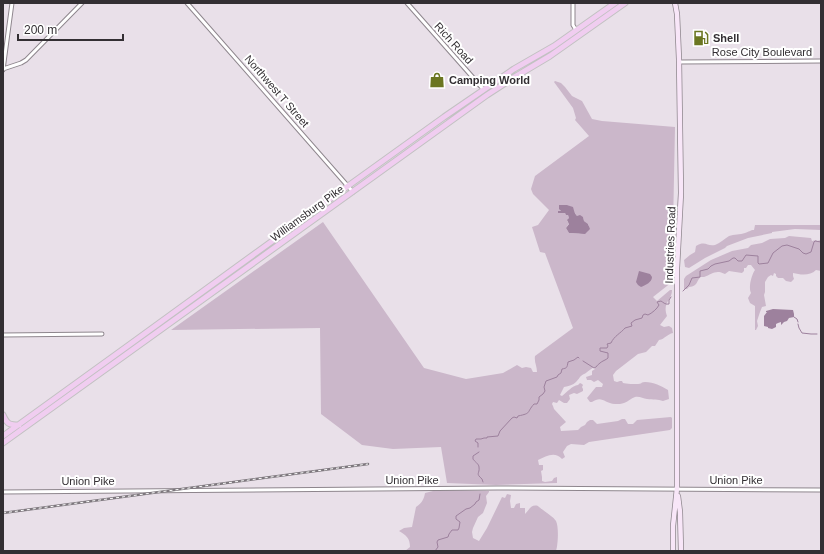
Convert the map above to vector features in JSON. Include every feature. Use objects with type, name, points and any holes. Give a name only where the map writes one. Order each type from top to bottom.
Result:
[{"type":"main road","name":"Williamsburg Pike","points":[[3,436],[348,186],[514,69],[542,54],[615,3]]},
{"type":"main road","name":"Williamsburg Pike","points":[[3,443],[487,95],[550,56],[625,3]]},
{"type":"main road","points":[[3,415],[8,423],[13,425],[20,424]]},
{"type":"street","points":[[12,3],[3,70],[26,60],[82,3]]},
{"type":"street","name":"Northwest T Street","points":[[187,3],[353,192]]},
{"type":"street","name":"Rich Road","points":[[407,3],[487,95]]},
{"type":"street","points":[[573,3],[573,25],[579,35]]},
{"type":"street","name":"Industries Road","points":[[674,551],[673,526],[677,488],[678,268],[680,200],[680,62],[675,3]]},
{"type":"street","name":"Rose City Boulevard","points":[[680,62],[821,61]]},
{"type":"street","points":[[3,335],[102,334]]},
{"type":"street","name":"Union Pike","points":[[3,492],[506,488],[821,490]]},
{"type":"street","name":"Industries Road","points":[[677,488],[680,512],[681,551]]},
{"type":"shaded area","points":[[554,82],[561,83],[572,96],[582,101],[592,119],[675,127],[672,282],[653,297],[657,301],[672,290],[671,297],[666,305],[667,316],[660,325],[664,327],[669,326],[672,328],[673,333],[659,340],[655,346],[652,346],[646,352],[638,354],[613,375],[614,381],[617,382],[622,381],[623,383],[640,384],[648,382],[657,384],[668,390],[669,399],[663,401],[637,397],[621,404],[611,403],[601,399],[590,402],[587,398],[596,387],[602,387],[603,384],[598,380],[594,382],[587,380],[586,377],[592,375],[592,371],[595,369],[594,367],[581,376],[574,384],[564,387],[560,395],[562,396],[580,383],[583,385],[583,391],[577,394],[574,393],[569,395],[570,399],[567,403],[559,400],[557,403],[553,402],[552,404],[554,409],[566,422],[560,427],[561,431],[578,430],[590,420],[593,420],[597,424],[625,419],[628,424],[633,424],[637,420],[671,417],[672,428],[670,430],[589,442],[584,445],[571,444],[567,446],[563,452],[565,457],[562,459],[556,455],[553,455],[538,460],[539,465],[543,465],[543,470],[541,471],[542,481],[552,481],[557,477],[557,483],[496,485],[447,483],[441,447],[393,449],[362,445],[321,414],[320,328],[171,330],[323,222],[424,368],[466,379],[503,373],[517,365],[522,368],[531,368],[533,372],[537,372],[535,356],[573,328],[545,253],[540,252],[532,227],[538,225],[549,210],[533,194],[531,189],[535,176],[589,136],[575,120],[576,118],[573,108]],"holes":[[[559,206],[570,206],[577,216],[583,217],[584,221],[589,225],[587,232],[579,234],[569,233],[566,228],[569,223],[567,221],[569,218],[568,215],[558,212],[561,212]]]},
{"type":"shaded area","points":[[559,205],[573,207],[576,215],[583,217],[590,229],[585,234],[569,233],[566,228],[569,224],[567,220],[569,218],[568,215],[565,213],[558,213],[558,211],[561,211],[559,209]]},
{"type":"shaded area","points":[[755,225],[821,225],[821,230],[795,229],[772,232],[748,238],[727,246],[689,268],[685,267],[684,260],[695,252],[696,246],[699,244],[715,245],[729,236],[743,234],[754,230]]},
{"type":"shaded area","points":[[789,236],[811,238],[812,241],[821,240],[821,271],[816,270],[805,274],[793,273],[794,279],[791,282],[786,281],[783,278],[778,278],[774,273],[773,276],[771,275],[768,277],[765,282],[764,295],[766,306],[762,307],[757,321],[758,326],[756,330],[755,306],[750,303],[748,298],[751,293],[750,284],[755,270],[751,265],[744,268],[742,273],[729,271],[725,274],[719,272],[712,273],[699,278],[696,284],[684,289],[684,279],[686,276],[711,260],[732,251],[748,248],[751,245],[762,243],[770,239],[785,238]]},
{"type":"shaded area","points":[[639,271],[650,274],[652,277],[650,282],[641,287],[636,282]]},
{"type":"shaded area","points":[[773,309],[793,310],[794,317],[789,318],[781,325],[781,322],[776,324],[776,327],[772,329],[768,328],[764,326],[764,316],[767,312],[766,311]]},
{"type":"shaded area","points":[[437,490],[489,491],[486,496],[487,503],[483,513],[478,517],[472,532],[473,538],[479,541],[502,497],[505,498],[507,494],[511,495],[511,508],[514,508],[516,504],[520,503],[520,508],[525,508],[525,514],[532,507],[538,506],[556,521],[558,536],[556,551],[405,551],[410,547],[409,541],[406,535],[399,531],[404,528],[412,527],[416,507],[422,501],[425,493]]},
{"type":"waterway","points":[[683,291],[689,285],[692,278],[700,277],[700,271],[708,269],[715,264],[729,261],[733,258],[738,261],[742,261],[746,255],[758,256],[759,264],[768,263],[773,253],[782,246],[787,245],[799,249],[806,254],[811,252],[815,241],[821,242]]},
{"type":"waterway","points":[[583,361],[594,368],[596,367],[608,358],[608,353],[600,351],[600,348],[607,348],[607,344],[611,343],[614,338],[625,328],[632,326],[631,323],[642,318],[643,315],[648,315],[653,312],[659,305],[657,302],[661,301],[665,304],[669,304],[671,297]]},
{"type":"waterway","points":[[794,317],[798,322]]},
{"type":"waterway","points":[[798,324],[802,333],[817,334]]},
{"type":"waterway","points":[[478,447],[478,443],[475,441],[476,439],[498,436],[500,431],[512,418],[517,418],[518,416],[527,413],[534,404],[537,404],[539,397],[545,391],[544,387],[546,381],[557,377],[561,373],[562,369],[566,367],[568,362],[578,357],[579,358]]},
{"type":"waterway","points":[[479,452],[473,456],[473,459],[479,466],[478,474],[483,482]]},
{"type":"waterway","points":[[435,551],[438,547],[438,540],[448,537],[452,530],[458,530],[460,522],[456,519],[456,516],[475,504],[479,500],[480,494]]},
{"type":"railway","points":[[3,513],[368,464]]},
{"type":"place","name":"Shell","points":[[701,38]]},
{"type":"place","name":"Camping World","points":[[437,80]]}]
